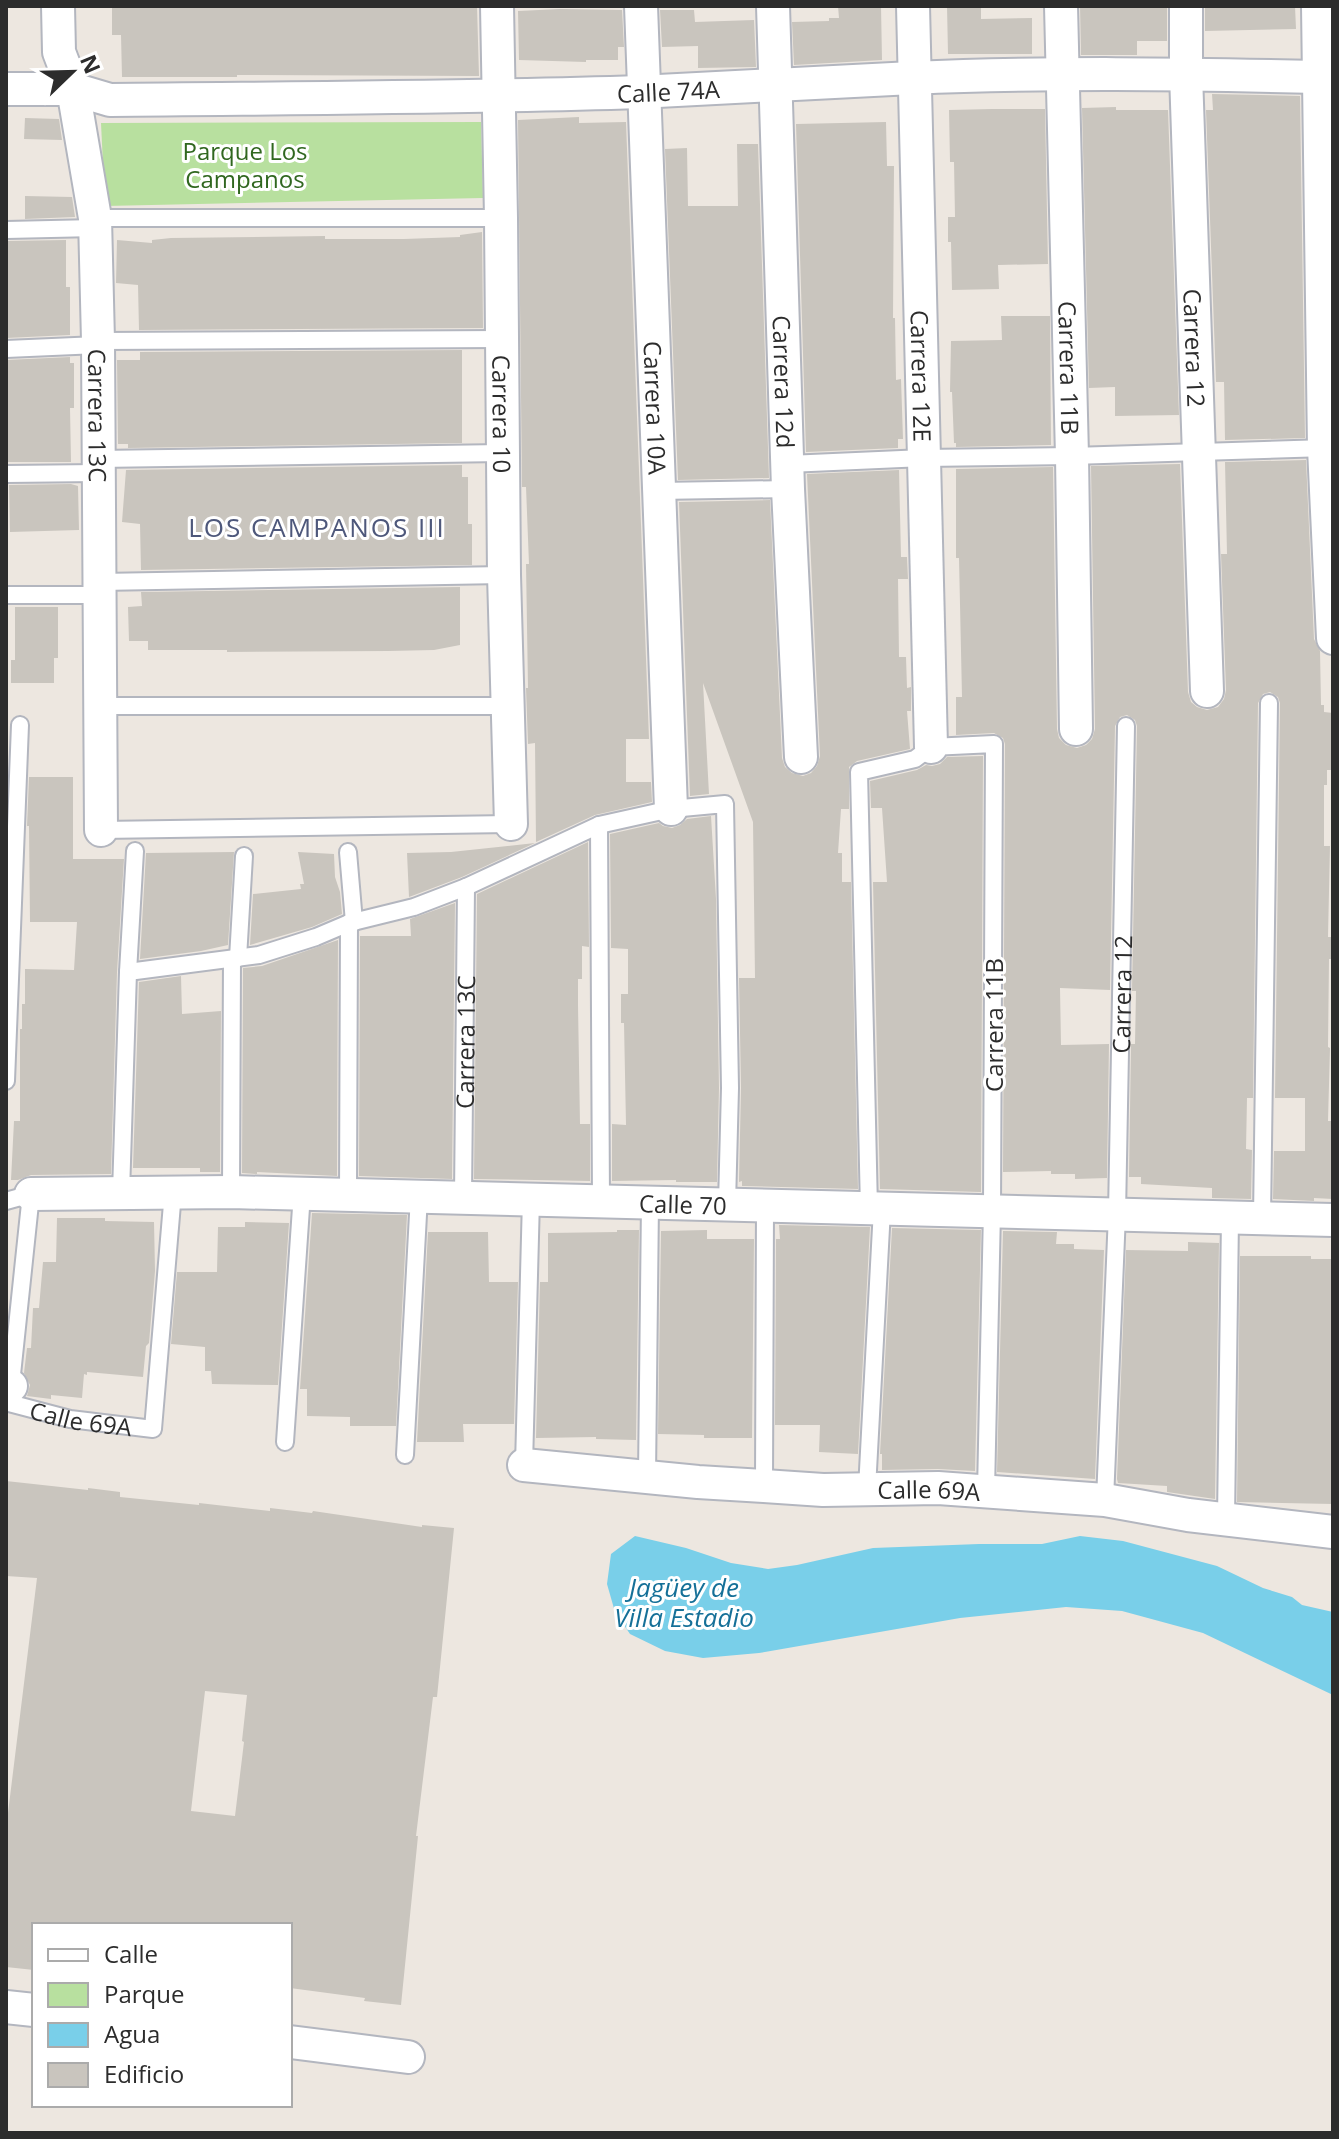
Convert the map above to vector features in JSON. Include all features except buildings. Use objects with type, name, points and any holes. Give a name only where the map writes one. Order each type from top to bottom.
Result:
[{"type":"street","name":"Carrera 13C","points":[[58,6],[59,52],[73,89],[96,223],[101,830]]},
{"type":"street","name":"Carrera 10","points":[[497,6],[504,575],[511,824]]},
{"type":"street","name":"Carrera 10A","points":[[641,6],[671,809]]},
{"type":"street","name":"Carrera 12d","points":[[773,6],[788,477],[801,757]]},
{"type":"street","name":"Carrera 12E","points":[[913,6],[931,747]]},
{"type":"street","name":"Carrera 11B","points":[[1061,6],[1076,729]]},
{"type":"street","name":"Carrera 12","points":[[1186,6],[1207,691]]},
{"type":"street","points":[[1318,6],[1326,79],[1328,448],[1333,638]]},
{"type":"street","name":"Calle 74A","points":[[6,89],[73,89],[110,100],[499,96],[1063,74],[1326,79]]},
{"type":"street","name":"Calle 70","points":[[18,1198],[173,1192],[302,1193],[1333,1220]]},
{"type":"street","name":"Calle 69A","points":[[524,1465],[823,1490],[938,1488],[1105,1500],[1188,1515],[1333,1532]]},
{"type":"street","points":[[6,2007],[32,2010]]},
{"type":"street","points":[[292,2042],[408,2057]]},
{"type":"lane","points":[[6,230],[96,223],[501,218]]},
{"type":"lane","points":[[6,349],[98,343],[502,339]]},
{"type":"lane","points":[[658,491],[924,458],[1328,448]]},
{"type":"lane","points":[[6,474],[98,466],[502,453]]},
{"type":"lane","points":[[6,595],[100,588],[504,575]]},
{"type":"lane","points":[[1262,1218],[1269,703]]},
{"type":"lane","points":[[101,706],[507,706]]},
{"type":"lane","points":[[6,1081],[20,725]]},
{"type":"lane","name":"Carrera 12","points":[[1105,1500],[1117,1214],[1126,726]]},
{"type":"lane","name":"Carrera 11B","points":[[931,747],[994,744],[992,1211],[986,1491]]},
{"type":"lane","points":[[867,1489],[876,1209],[859,772],[915,759],[931,747]]},
{"type":"lane","points":[[128,972],[259,955],[352,922],[414,907],[466,887],[599,825],[671,809],[725,804],[730,1088],[727,1204]]},
{"type":"lane","points":[[101,830],[511,824]]},
{"type":"lane","points":[[599,825],[601,1201]]},
{"type":"lane","points":[[121,1193],[135,851]]},
{"type":"lane","points":[[348,852],[352,922],[348,1196]]},
{"type":"lane","points":[[231,1192],[235,959],[244,856]]},
{"type":"lane","name":"Carrera 13C","points":[[463,1198],[466,887]]},
{"type":"lane","name":"Calle 69A","points":[[9,1391],[70,1419],[153,1429],[173,1192]]},
{"type":"lane","points":[[285,1442],[302,1193]]},
{"type":"lane","points":[[405,1455],[419,1196]]},
{"type":"lane","points":[[9,1391],[18,1198]]},
{"type":"lane","points":[[524,1465],[531,1199]]},
{"type":"lane","points":[[647,1477],[650,1202]]},
{"type":"lane","points":[[764,1486],[765,1206]]},
{"type":"lane","points":[[1226,1519],[1230,1218]]},
{"type":"green space","name":"Parque Los Campanos","points":[[481,122],[483,198],[105,206],[101,123]]},
{"type":"water","name":"Jagüey de Villa Estadio","points":[[635,1536],[731,1563],[768,1569],[873,1548],[1042,1544],[1080,1536],[1123,1541],[1217,1566],[1263,1588],[1292,1597],[1302,1605],[1333,1612],[1333,1695],[1203,1633],[1122,1611],[1066,1607],[960,1618],[759,1653],[703,1658],[665,1651],[630,1634],[615,1612],[607,1584],[611,1554]]},
{"type":"district","name":"LOS CAMPANOS III","points":[[317,527]]}]
